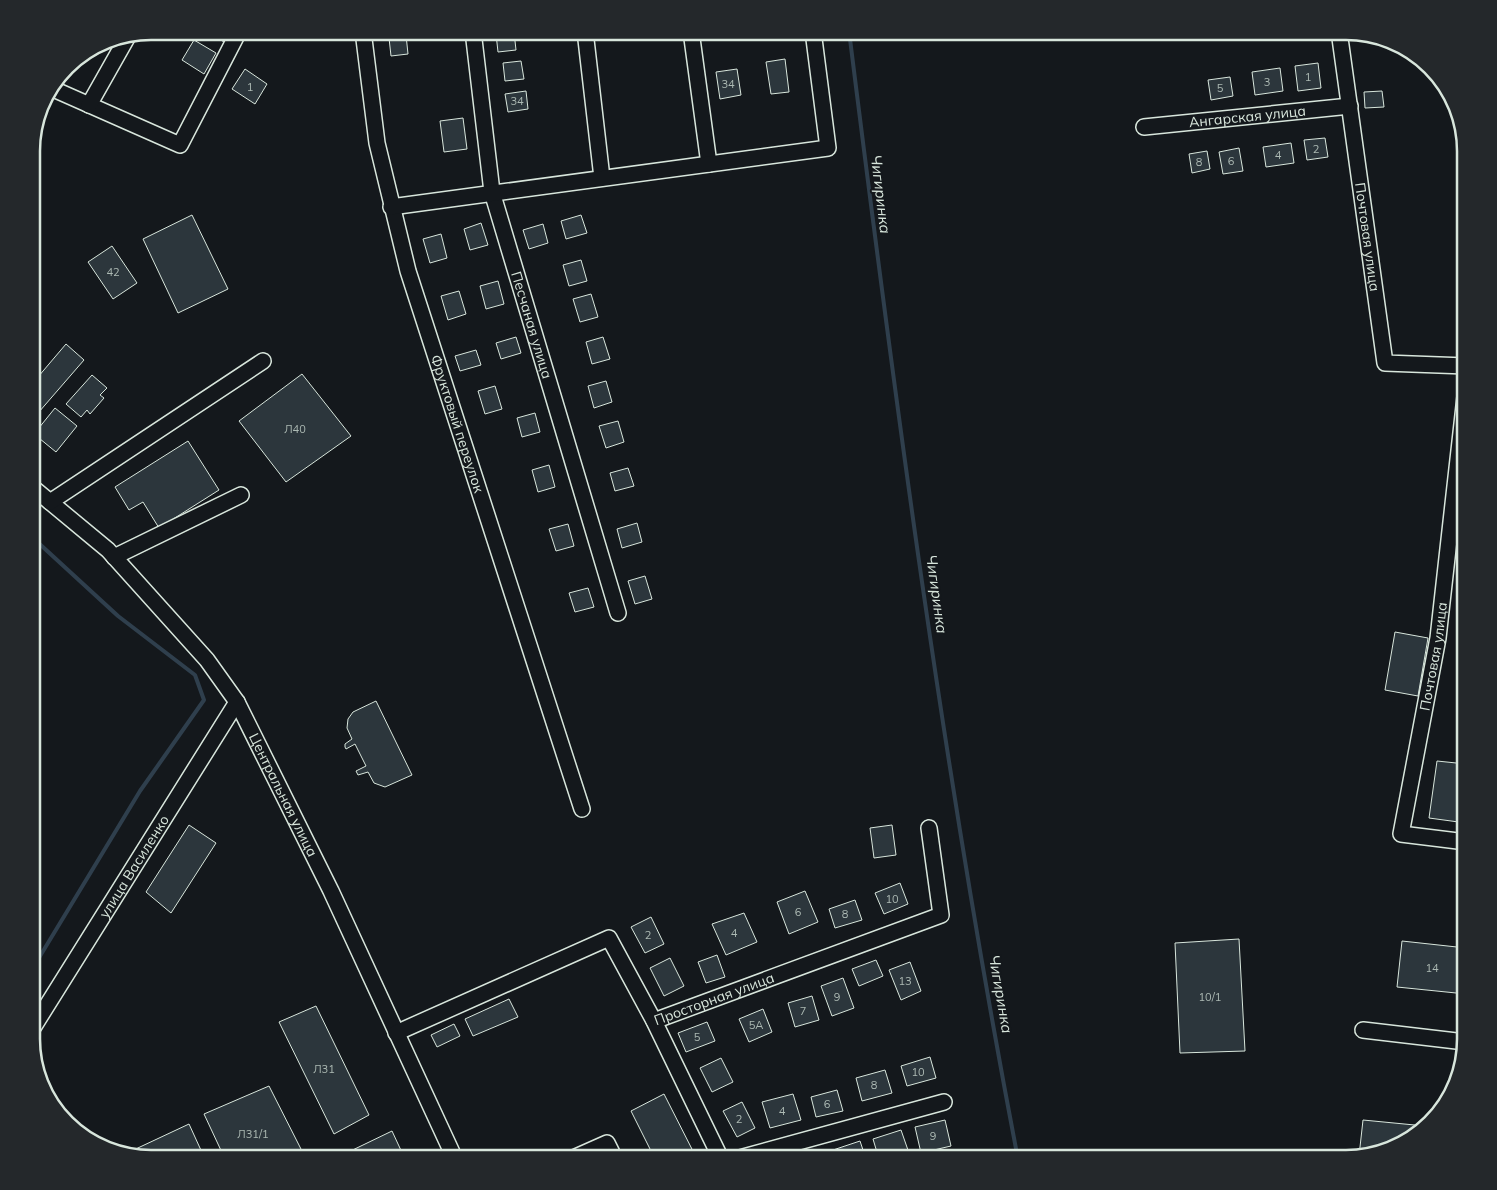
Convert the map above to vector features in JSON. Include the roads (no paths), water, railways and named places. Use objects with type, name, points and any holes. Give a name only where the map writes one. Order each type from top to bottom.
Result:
[{"type":"street","points":[[58,91],[180,144],[234,40]]},
{"type":"street","name":"Фруктовый переулок","points":[[364,40],[377,143],[408,271],[582,809]]},
{"type":"street","name":"Песчаная улица","points":[[474,40],[492,192],[618,613]]},
{"type":"street","points":[[586,40],[602,178]]},
{"type":"street","points":[[692,40],[709,164]]},
{"type":"street","points":[[391,207],[828,148],[814,40]]},
{"type":"street","name":"Почтовая улица","points":[[1340,40],[1385,363],[1457,366]]},
{"type":"street","points":[[89,105],[124,43]]},
{"type":"street","name":"Ангарская улица","points":[[1144,127],[1350,106]]},
{"type":"street","points":[[50,502],[263,361]]},
{"type":"street","name":"Почтовая улица","points":[[1457,468],[1438,638],[1401,834],[1457,841]]},
{"type":"street","name":"Центральная улица","points":[[40,494],[114,557],[207,660],[237,702],[330,890],[451,1150]]},
{"type":"street","points":[[114,557],[241,495]]},
{"type":"street","name":"улица Василенко","points":[[40,1018],[237,702]]},
{"type":"street","name":"Просторная улица","points":[[396,1032],[609,938],[654,1021],[941,915],[929,828]]},
{"type":"street","points":[[654,1021],[717,1150]]},
{"type":"street","points":[[1363,1030],[1457,1041]]},
{"type":"street","points":[[769,1150],[944,1102]]},
{"type":"street","points":[[591,1150],[607,1143],[610,1150]]},
{"type":"waterway","name":"Чигиринка","points":[[850,40],[904,455],[945,738],[992,1019],[1016,1150]]},
{"type":"waterway","points":[[40,544],[118,616],[195,675],[204,700],[140,791],[40,956]]}]
